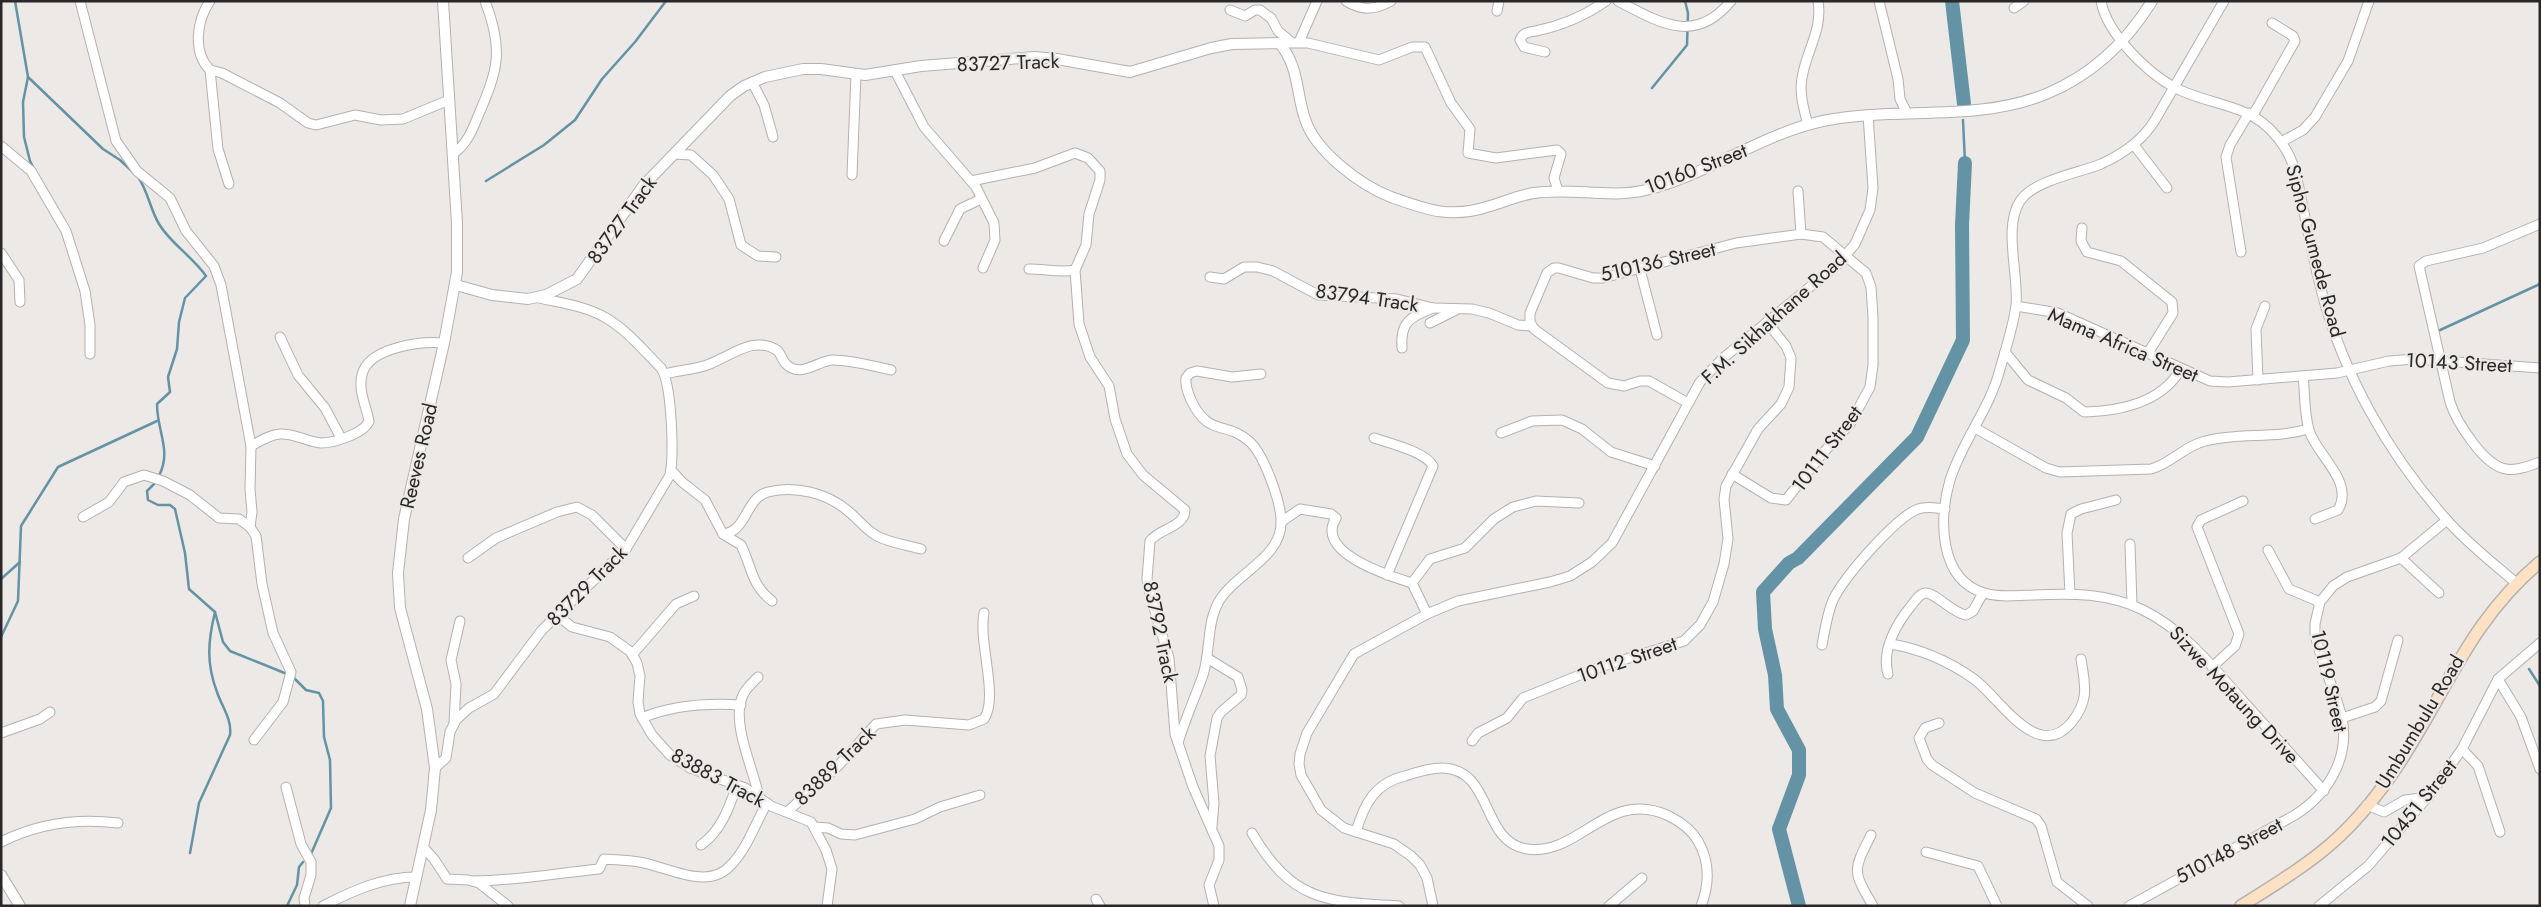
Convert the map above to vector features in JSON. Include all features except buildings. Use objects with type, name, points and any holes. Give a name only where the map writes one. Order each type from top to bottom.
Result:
[{"type":"main road","name":"Umbumbulu Road","points":[[2241,906],[2322,852],[2351,825],[2405,754],[2472,637],[2516,583],[2540,562]]},
{"type":"street","points":[[80,1],[116,141],[134,167],[170,198],[186,231],[214,266],[218,274],[251,446],[250,489],[252,512],[250,527]]},
{"type":"street","points":[[210,1],[204,9],[198,30],[203,61],[214,71],[280,103],[308,123],[316,126],[355,115],[381,120],[403,119],[450,100]]},
{"type":"street","name":"Reeves Road","points":[[410,906],[431,810],[435,768],[427,709],[400,608],[398,573],[404,519],[456,285],[458,245],[454,154],[443,1]]},
{"type":"street","points":[[454,154],[467,142],[494,76],[496,40],[485,1]]},
{"type":"street","points":[[1230,10],[1245,16],[1255,10],[1260,10],[1271,18],[1278,31],[1295,42],[1317,1]]},
{"type":"street","points":[[1346,1],[1364,9],[1376,8],[1391,1]]},
{"type":"street","points":[[1497,11],[1499,1]]},
{"type":"street","points":[[1545,52],[1524,47],[1520,40],[1522,36],[1552,28],[1606,1]]},
{"type":"street","points":[[1618,1],[1647,16],[1688,28],[1713,20],[1731,1]]},
{"type":"street","points":[[1808,125],[1802,98],[1801,79],[1818,32],[1818,1]]},
{"type":"street","points":[[1879,1],[1898,78],[1900,99],[1907,113]]},
{"type":"street","points":[[2014,8],[2024,1]]},
{"type":"street","name":"Sipho Gumede Road","points":[[2101,1],[2109,22],[2123,42],[2153,72],[2174,87],[2251,114],[2266,125],[2281,142],[2295,170],[2323,295],[2350,371],[2382,432],[2426,496],[2447,520],[2516,583]]},
{"type":"street","name":"10160 Street","points":[[1279,42],[1293,66],[1305,120],[1311,133],[1340,165],[1373,188],[1417,206],[1454,214],[1472,212],[1526,194],[1558,191],[1617,194],[1647,189],[1686,177],[1808,125],[1838,118],[1996,108],[2032,100],[2081,76],[2123,42],[2152,1]]},
{"type":"street","name":"Sizwe Motaung Drive","points":[[2224,1],[2150,128],[2134,145],[2109,160],[2041,186],[2025,195],[2017,208],[2012,224],[2016,274],[2016,306],[1996,385],[1954,467],[1945,509],[1945,540],[1949,560],[1961,578],[1983,593],[2003,596],[2070,594],[2102,596],[2132,605],[2174,628],[2212,667],[2324,791]]},
{"type":"street","points":[[2281,142],[2303,130],[2315,117],[2348,61],[2369,1]]},
{"type":"street","points":[[2241,252],[2226,157],[2230,145],[2295,41],[2293,36],[2272,24]]},
{"type":"street","name":"83727 Track","points":[[456,285],[504,297],[538,298],[566,285],[582,274],[609,237],[627,206],[730,96],[752,82],[803,69],[821,68],[856,74],[895,71],[921,66],[1048,58],[1130,72],[1211,48],[1232,44],[1295,42],[1343,50],[1379,60],[1412,47],[1425,47],[1451,103],[1470,129],[1468,153],[1496,158],[1557,150],[1561,154],[1554,178],[1558,191]]},
{"type":"street","points":[[214,71],[218,149],[228,184]]},
{"type":"street","points":[[895,71],[928,133],[960,171],[971,181],[994,223],[993,247],[983,268]]},
{"type":"street","points":[[852,175],[856,74]]},
{"type":"street","points":[[752,82],[764,104],[773,137]]},
{"type":"street","name":"F.M. Sikhakhane Road","points":[[1433,906],[1428,878],[1420,865],[1411,856],[1394,844],[1335,823],[1315,802],[1300,770],[1299,759],[1302,744],[1351,656],[1427,614],[1450,604],[1477,596],[1560,580],[1586,567],[1612,543],[1688,403],[1711,369],[1847,256],[1861,232],[1872,200],[1868,115]]},
{"type":"street","points":[[2134,145],[2167,188]]},
{"type":"street","points":[[1,146],[31,171],[66,231],[85,292],[90,325],[90,354]]},
{"type":"street","name":"83792 Track","points":[[971,181],[1035,168],[1075,153],[1081,154],[1098,167],[1100,180],[1090,214],[1086,245],[1075,270],[1082,337],[1090,357],[1109,386],[1125,450],[1143,475],[1185,510],[1184,518],[1180,522],[1152,538],[1148,547],[1146,566],[1150,594],[1169,658],[1174,727],[1178,743],[1193,787],[1212,826],[1220,852],[1209,885],[1214,906]]},
{"type":"street","points":[[674,154],[691,154],[721,185],[732,206],[741,245],[758,256],[776,257]]},
{"type":"street","points":[[1798,191],[1801,234]]},
{"type":"street","points":[[944,241],[960,209],[981,199]]},
{"type":"street","points":[[2540,224],[2483,248],[2420,264],[2420,271],[2453,411],[2480,451],[2498,467],[2506,470],[2523,468],[2540,462]]},
{"type":"street","points":[[2082,228],[2081,241],[2087,252],[2121,261],[2172,302],[2173,313],[2148,353]]},
{"type":"street","name":"510136 Street","points":[[1531,326],[1530,313],[1544,279],[1550,270],[1559,268],[1597,278],[1640,269],[1736,243],[1801,234],[1823,237],[1847,256]]},
{"type":"street","points":[[1,253],[19,280],[20,302]]},
{"type":"street","name":"10111 Street","points":[[1732,474],[1771,498],[1786,500],[1859,412],[1872,377],[1872,295],[1866,272],[1847,256]]},
{"type":"street","name":"83794 Track","points":[[1210,277],[1224,279],[1244,267],[1257,267],[1273,272],[1318,295],[1397,299],[1433,308],[1489,313],[1518,325],[1531,326]]},
{"type":"street","points":[[1030,269],[1063,272],[1075,270]]},
{"type":"street","points":[[1640,269],[1657,335]]},
{"type":"street","points":[[538,298],[577,306],[606,318],[638,344],[665,374],[708,365],[734,352],[761,344],[778,351],[785,364],[792,368],[811,369],[822,362],[833,360],[891,370]]},
{"type":"street","name":"Mama Africa Street","points":[[2016,306],[2058,313],[2210,382],[2258,380],[2350,371]]},
{"type":"street","points":[[2258,380],[2256,329],[2265,306]]},
{"type":"street","points":[[1402,348],[1401,334],[1406,324],[1417,314],[1433,308]]},
{"type":"street","points":[[1430,323],[1459,309]]},
{"type":"street","name":"10112 Street","points":[[1472,741],[1478,733],[1507,718],[1523,698],[1597,668],[1677,644],[1694,634],[1713,602],[1724,564],[1728,538],[1724,492],[1732,474],[1761,424],[1781,404],[1790,387],[1792,372],[1790,354],[1767,322]]},
{"type":"street","points":[[1531,326],[1608,383],[1624,386],[1640,381],[1649,382],[1688,403]]},
{"type":"street","points":[[280,337],[298,375],[325,408],[341,438]]},
{"type":"street","points":[[251,446],[271,435],[279,434],[294,434],[320,443],[341,438],[363,428],[369,423],[361,384],[364,369],[368,363],[382,354],[407,345],[424,342],[444,343]]},
{"type":"street","points":[[2005,352],[2028,380],[2066,398],[2084,412],[2143,402],[2166,389],[2181,369]]},
{"type":"street","name":"10143 Street","points":[[2350,371],[2401,359],[2441,360],[2540,368]]},
{"type":"street","points":[[1178,743],[1207,658],[1214,612],[1221,597],[1271,548],[1280,533],[1282,522],[1272,488],[1254,447],[1237,434],[1204,422],[1192,401],[1186,382],[1188,375],[1197,371],[1232,377],[1261,374]]},
{"type":"street","name":"83729 Track","points":[[454,724],[469,708],[494,694],[537,636],[556,615],[626,549],[668,480],[671,470],[669,395],[665,374]]},
{"type":"street","points":[[2303,376],[2308,429],[2336,476],[2341,497],[2338,510],[2315,519]]},
{"type":"street","points":[[1501,433],[1532,421],[1562,420],[1582,429],[1611,452],[1655,466]]},
{"type":"street","points":[[1975,428],[2046,468],[2060,472],[2150,469],[2163,465],[2186,449],[2204,441],[2308,429]]},
{"type":"street","points":[[1374,438],[1418,454],[1433,466],[1387,574]]},
{"type":"street","points":[[671,470],[682,482],[705,500],[723,534],[741,545],[750,572],[760,592],[772,601]]},
{"type":"street","points":[[83,516],[109,502],[124,482],[144,475],[163,481],[190,494],[219,518],[240,520],[250,527],[256,536],[262,584],[273,633],[291,672],[283,702],[254,740]]},
{"type":"street","points":[[723,534],[733,532],[738,527],[753,503],[761,495],[776,491],[799,491],[816,494],[834,501],[882,538],[921,549]]},
{"type":"street","points":[[1412,583],[1426,562],[1465,548],[1499,515],[1520,504],[1544,500],[1579,503]]},
{"type":"street","points":[[2070,594],[2067,533],[2071,514],[2081,509],[2116,500]]},
{"type":"street","points":[[2212,667],[2235,646],[2239,634],[2197,527],[2201,520],[2243,501]]},
{"type":"street","points":[[468,558],[496,538],[557,512],[577,506],[592,515],[626,549]]},
{"type":"street","points":[[1822,645],[1833,600],[1870,551],[1914,511],[1930,507],[1945,509]]},
{"type":"street","points":[[1282,522],[1300,509],[1331,514],[1336,518],[1332,526],[1332,533],[1340,548],[1358,562],[1412,583],[1427,614]]},
{"type":"street","name":"10119 Street","points":[[2324,791],[2341,756],[2343,744],[2342,718],[2315,634],[2315,624],[2320,602],[2333,586],[2347,577],[2401,558],[2447,520]]},
{"type":"street","points":[[2130,544],[2132,605]]},
{"type":"street","points":[[2268,550],[2287,587],[2320,602]]},
{"type":"street","points":[[2401,558],[2439,593]]},
{"type":"street","points":[[1888,674],[1887,667],[1891,644],[1897,624],[1922,594],[1931,594],[1951,609],[1966,615],[1973,611],[1983,593]]},
{"type":"street","points":[[556,615],[572,627],[610,637],[621,643],[632,655],[676,604],[694,596]]},
{"type":"street","name":"83889 Track","points":[[786,812],[838,766],[876,724],[906,720],[969,725],[984,719],[990,705],[982,636],[984,613]]},
{"type":"street","points":[[435,768],[446,758],[454,724],[456,684],[451,660],[460,621]]},
{"type":"street","points":[[2342,718],[2369,710],[2381,701],[2398,640]]},
{"type":"street","name":"10451 Street","points":[[2319,906],[2368,866],[2428,797],[2450,770],[2462,750],[2498,680],[2540,643]]},
{"type":"street","points":[[1891,644],[1919,650],[1972,678],[2017,722],[2034,732],[2044,735],[2062,732],[2072,722],[2084,702],[2086,692],[2081,659]]},
{"type":"street","name":"83883 Track","points":[[632,655],[640,676],[638,706],[642,718],[664,749],[679,762],[737,784],[767,803],[807,819],[815,826],[828,828],[841,834],[855,835],[914,819],[940,807],[980,795]]},
{"type":"street","points":[[1207,658],[1238,677],[1242,690],[1241,695],[1221,712],[1217,718],[1210,756],[1214,803],[1212,826]]},
{"type":"street","points":[[758,677],[743,695],[741,705],[745,754],[756,782],[759,797]]},
{"type":"street","points":[[2498,680],[2521,717],[2540,769]]},
{"type":"street","points":[[642,718],[653,714],[707,704],[741,705]]},
{"type":"street","points":[[1,733],[30,723],[50,712]]},
{"type":"street","points":[[1938,723],[1930,725],[1920,734],[1920,741],[1929,763],[1967,789],[2036,819],[2041,826],[2057,882],[2088,906]]},
{"type":"street","points":[[2462,750],[2478,766],[2500,832]]},
{"type":"street","points":[[1356,832],[1366,805],[1382,785],[1396,778],[1442,768],[1460,772],[1470,779],[1480,790],[1503,837],[1521,848],[1529,849],[1556,845],[1616,814],[1628,810],[1654,810],[1681,823],[1698,842],[1704,853],[1708,874],[1707,889],[1701,906]]},
{"type":"street","points":[[700,845],[714,834],[726,816],[737,784]]},
{"type":"street","points":[[286,787],[302,844],[311,866],[304,898],[305,906]]},
{"type":"street","name":"510148 Street","points":[[2129,906],[2295,815],[2314,803],[2324,791]]},
{"type":"street","points":[[2367,805],[2384,812],[2405,800],[2428,797]]},
{"type":"street","points":[[423,847],[434,859],[447,879],[473,881],[513,880],[547,874],[599,869],[604,860],[639,862],[694,877],[705,877],[730,866],[745,845],[767,803]]},
{"type":"street","points":[[1,842],[32,829],[58,822],[118,823]]},
{"type":"street","points":[[815,826],[832,869],[832,887],[827,906]]},
{"type":"street","points":[[1252,833],[1273,865],[1289,880],[1307,891],[1342,902],[1398,906]]},
{"type":"street","points":[[1871,834],[1857,862],[1856,872],[1860,884],[1873,906]]},
{"type":"street","points":[[1926,852],[1978,866],[1996,906]]},
{"type":"street","points":[[1,875],[20,906]]},
{"type":"street","points":[[322,906],[374,884],[395,878],[416,877]]},
{"type":"street","points":[[1609,906],[1642,878]]},
{"type":"street","points":[[473,881],[479,883],[508,906]]},
{"type":"waterway","points":[[15,1],[28,77],[23,102],[24,137],[34,169]]},
{"type":"waterway","points":[[486,181],[544,145],[575,120],[602,79],[635,42],[666,1]]},
{"type":"waterway","points":[[1652,88],[1687,45],[1688,13],[1685,1]]},
{"type":"waterway","points":[[1952,1],[1964,104]]},
{"type":"waterway","points":[[28,77],[103,149],[120,160],[134,173]]},
{"type":"waterway","points":[[1963,120],[1965,163]]},
{"type":"waterway","points":[[1799,906],[1779,829],[1799,775],[1799,750],[1777,709],[1775,675],[1765,629],[1763,592],[1789,563],[1798,558],[1917,437],[1963,340],[1962,225],[1965,163]]},
{"type":"waterway","points":[[138,177],[159,224],[175,244],[206,276],[185,298],[179,322],[177,349],[168,377],[170,392],[157,404],[164,449],[163,467],[159,476]]},
{"type":"waterway","points":[[2438,331],[2540,284]]},
{"type":"waterway","points":[[1,637],[18,601],[21,526],[58,467],[157,421]]},
{"type":"waterway","points":[[156,482],[147,491],[148,500],[158,505],[170,505],[175,509],[185,553],[189,589],[215,612],[223,642],[230,651],[287,674]]},
{"type":"waterway","points":[[1,579],[20,562]]},
{"type":"waterway","points":[[190,853],[199,803],[230,735],[230,724],[211,671],[209,652],[215,612]]},
{"type":"waterway","points":[[2529,669],[2540,686]]},
{"type":"waterway","points":[[293,677],[306,690],[319,693],[323,701],[324,737],[330,760],[331,808],[311,854]]},
{"type":"waterway","points":[[287,906],[297,885],[299,867],[303,862]]}]
